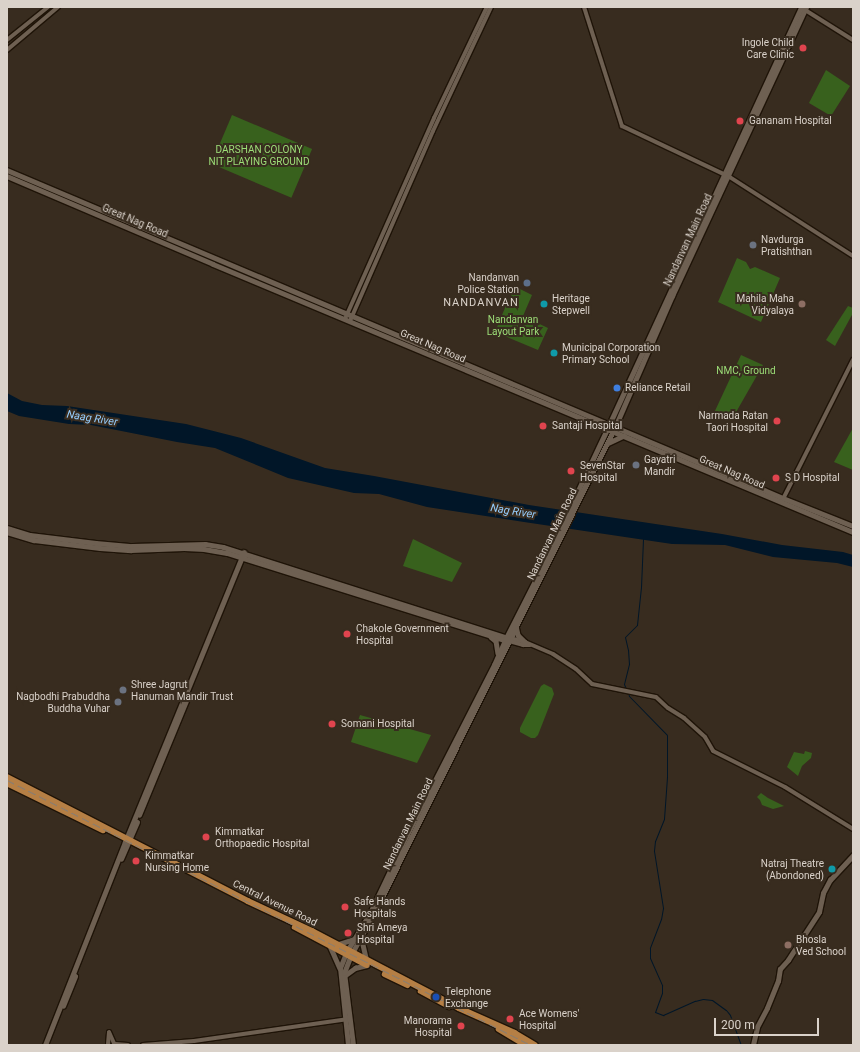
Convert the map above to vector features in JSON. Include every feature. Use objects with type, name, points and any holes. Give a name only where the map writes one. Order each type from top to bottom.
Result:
[{"type":"main road","name":"Nandanvan Main Road","points":[[353,1045],[351,1019],[344,976],[349,954],[376,909],[507,639],[516,626],[571,508],[604,443],[614,430],[672,296],[802,8]]},
{"type":"main road","name":"Great Nag Road","points":[[7,170],[608,428],[782,500],[853,532]]},
{"type":"main road","points":[[604,443],[614,414],[726,175]]},
{"type":"main road","name":"Great Nag Road","points":[[7,176],[348,317]]},
{"type":"main road","points":[[166,243],[168,238]]},
{"type":"main road","points":[[604,443],[596,422],[606,419],[614,414]]},
{"type":"main road","points":[[604,443],[624,434],[620,416]]},
{"type":"main road","name":"Great Nag Road","points":[[782,500],[853,526]]},
{"type":"main road","points":[[7,528],[30,535],[132,546],[205,544],[244,554],[507,639]]},
{"type":"main road","points":[[340,968],[349,954],[354,939],[370,913],[407,835],[561,530]]},
{"type":"main road","points":[[7,532],[34,540],[100,548],[131,550],[204,549],[244,554],[490,635],[507,639]]},
{"type":"main road","points":[[46,1045],[244,554]]},
{"type":"main road","points":[[516,626],[518,635],[524,642]]},
{"type":"main road","points":[[490,635],[496,641],[498,646],[498,657]]},
{"type":"main road","name":"Central Avenue Road","points":[[7,777],[127,841],[336,945],[349,954]]},
{"type":"main road","points":[[7,783],[127,841],[330,946],[501,1030],[526,1045]]},
{"type":"main road","points":[[753,1045],[757,1026],[778,982],[780,969],[788,960],[819,912],[823,893],[830,880],[853,855]]},
{"type":"main road","points":[[361,936],[367,963]]},
{"type":"main road","points":[[336,945],[354,939]]},
{"type":"main road","points":[[330,946],[340,968],[348,1045]]},
{"type":"main road","points":[[344,976],[355,968],[367,963],[435,994],[472,1015],[515,1033],[535,1045]]},
{"type":"street","points":[[7,40],[48,7]]},
{"type":"street","points":[[7,50],[58,7]]},
{"type":"street","points":[[348,317],[458,79],[487,7]]},
{"type":"street","points":[[348,317],[454,77],[491,7]]},
{"type":"street","points":[[584,7],[622,126],[726,175],[853,256]]},
{"type":"street","points":[[802,8],[853,40]]},
{"type":"street","points":[[454,77],[458,79]]},
{"type":"street","points":[[782,500],[853,360]]},
{"type":"street","points":[[507,639],[524,642],[553,654],[576,669],[592,684],[656,697],[705,737],[713,751],[785,787],[833,815],[853,829]]},
{"type":"street","points":[[507,639],[523,646],[530,645]]},
{"type":"street","points":[[143,1045],[194,1041],[351,1019]]},
{"type":"street","points":[[114,1044],[109,1032],[107,1044],[128,1045]]},
{"type":"green space","points":[[826,70],[850,86],[831,116],[809,103]]},
{"type":"green space","name":"DARSHAN COLONY NIT PLAYING GROUND","points":[[232,115],[312,149],[291,198],[211,164]]},
{"type":"green space","points":[[737,258],[746,262],[750,269],[755,267],[780,278],[761,322],[718,302]]},
{"type":"green space","name":"Nandanvan Layout Park","points":[[514,286],[532,295],[523,316],[548,328],[538,350],[495,332]]},
{"type":"green space","points":[[848,306],[853,308],[853,313],[835,346],[826,340]]},
{"type":"green space","name":"NMC, Ground","points":[[741,355],[763,365],[731,421],[714,413]]},
{"type":"green space","points":[[853,428],[853,470],[834,462]]},
{"type":"green space","points":[[413,539],[462,563],[452,582],[403,566]]},
{"type":"green space","points":[[544,684],[552,688],[554,694],[538,735],[535,738],[531,738],[520,732],[520,728],[541,686]]},
{"type":"green space","points":[[360,715],[431,735],[417,763],[351,742]]},
{"type":"green space","points":[[805,751],[812,753],[811,758],[802,766],[798,776],[787,767],[794,752],[804,754]]},
{"type":"green space","points":[[761,793],[784,806],[773,809],[762,805],[757,797]]},
{"type":"water","points":[[7,393],[22,401],[42,405],[67,406],[186,424],[241,438],[325,468],[529,505],[722,534],[782,545],[843,552],[853,555],[853,567],[837,563],[773,557],[725,545],[672,544],[427,507],[379,494],[354,493],[288,478],[215,448],[91,425],[69,424],[19,416],[7,411]]},
{"type":"waterway","points":[[626,689],[624,684],[629,664],[625,637],[637,625],[641,587],[643,539]]},
{"type":"waterway","points":[[628,692],[629,696],[667,735],[667,777],[664,819],[655,841],[654,851],[663,908],[661,919],[650,948],[650,958],[662,985],[662,993],[655,1012],[663,1015],[695,1001],[703,999],[712,1000],[726,1010],[730,1015],[741,1045]]},
{"type":"railway","points":[[7,780],[531,1045]]},
{"type":"place","name":"Ingole Child Care Clinic","points":[[803,48]]},
{"type":"place","name":"Gananam Hospital","points":[[740,121]]},
{"type":"place","name":"Navdurga Pratishthan","points":[[753,245]]},
{"type":"place","name":"Nandanvan Police Station","points":[[527,283]]},
{"type":"place","name":"Heritage Stepwell","points":[[544,304]]},
{"type":"place","name":"Mahila Maha Vidyalaya","points":[[802,304]]},
{"type":"place","name":"Municipal Corporation Primary School","points":[[554,353]]},
{"type":"place","name":"Reliance Retail","points":[[617,388]]},
{"type":"place","name":"Narmada Ratan Taori Hospital","points":[[777,421]]},
{"type":"place","name":"Santaji Hospital","points":[[543,426]]},
{"type":"place","name":"Gayatri Mandir","points":[[636,465]]},
{"type":"place","name":"SevenStar Hospital","points":[[571,471]]},
{"type":"place","name":"S D Hospital","points":[[776,478]]},
{"type":"place","name":"Chakole Government Hospital","points":[[347,634]]},
{"type":"place","name":"Shree Jagrut Hanuman Mandir Trust","points":[[123,690]]},
{"type":"place","name":"Nagbodhi Prabuddha Buddha Vuhar","points":[[118,702]]},
{"type":"place","name":"Somani Hospital","points":[[332,724]]},
{"type":"place","name":"Kimmatkar Orthopaedic Hospital","points":[[206,837]]},
{"type":"place","name":"Kimmatkar Nursing Home","points":[[136,861]]},
{"type":"place","name":"Natraj Theatre (Abondoned)","points":[[832,869]]},
{"type":"place","name":"Safe Hands Hospitals","points":[[345,907]]},
{"type":"place","name":"Shri Ameya Hospital","points":[[348,933]]},
{"type":"place","name":"Bhosla Ved School","points":[[788,945]]},
{"type":"place","name":"Telephone Exchange","points":[[436,997]]},
{"type":"place","name":"Ace Womens' Hospital","points":[[510,1019]]},
{"type":"place","name":"Manorama Hospital","points":[[461,1026]]},
{"type":"district","name":"NANDANVAN","points":[[481,303]]},
{"type":"water label","name":"Naag River","points":[[92,419]]},
{"type":"water label","name":"Nag River","points":[[513,512]]}]
